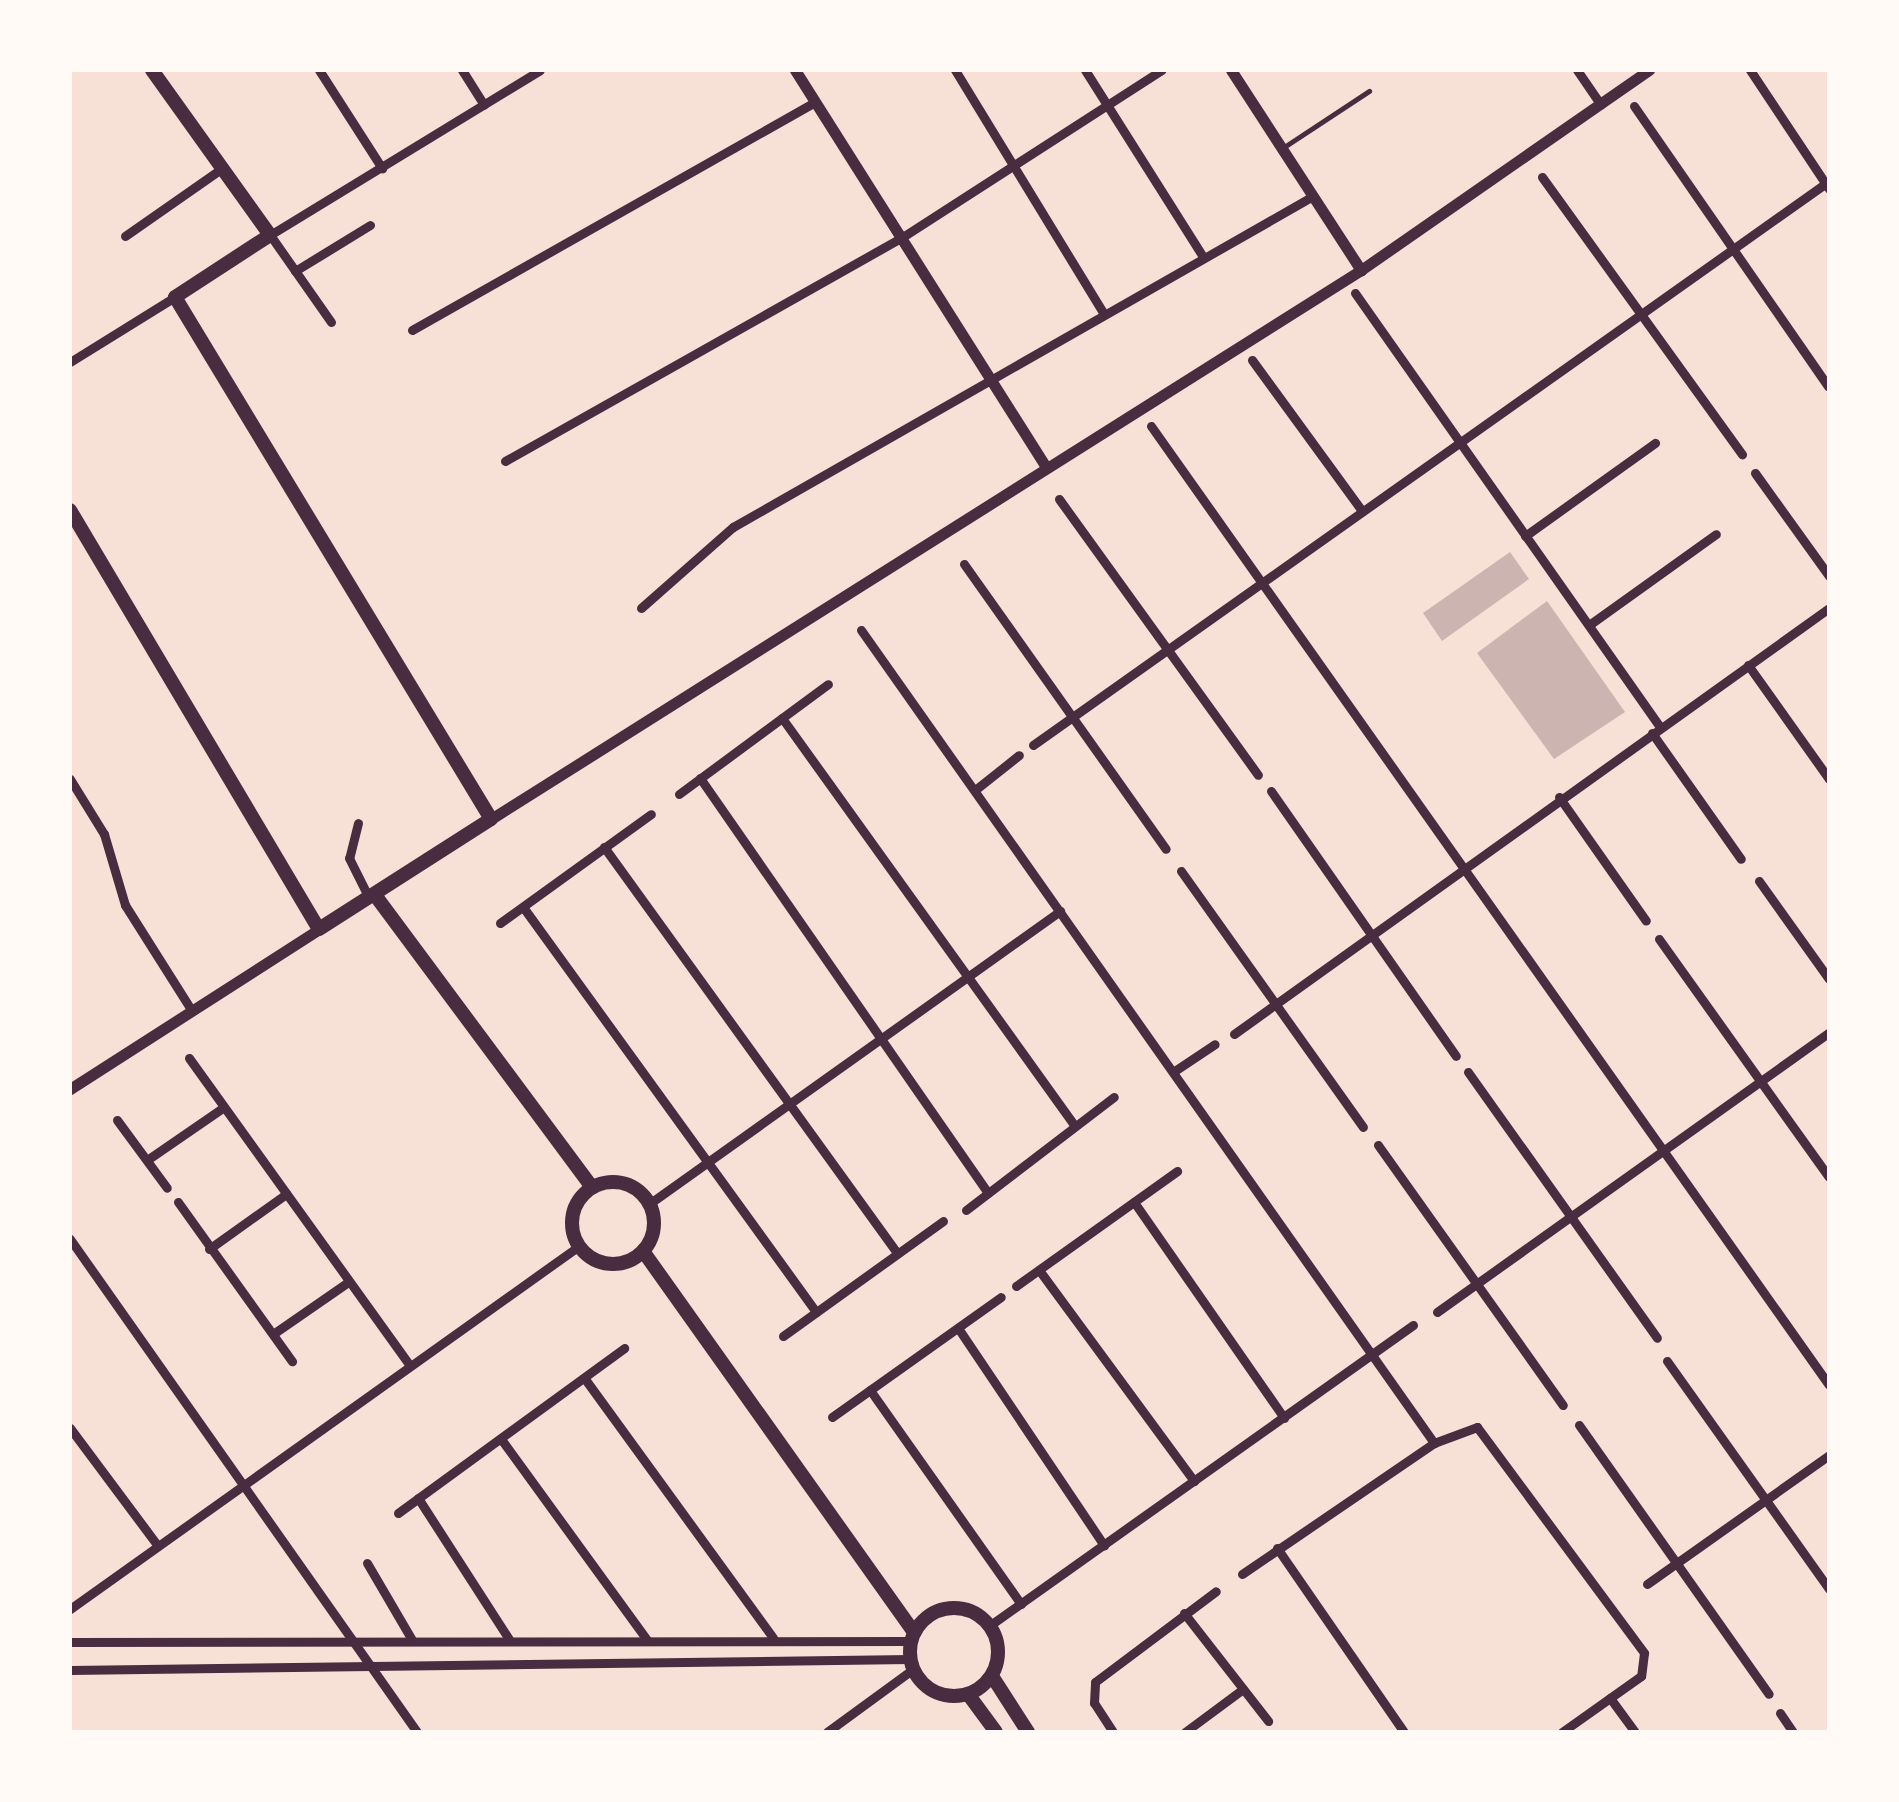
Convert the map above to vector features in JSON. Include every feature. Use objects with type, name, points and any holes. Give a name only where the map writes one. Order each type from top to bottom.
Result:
[{"type":"main road","points":[[70,510],[319,930],[492,819],[175,296],[270,235],[152,70]]},
{"type":"main road","points":[[372,896],[592,1187]]},
{"type":"main road","points":[[631,1186],[650,1204],[654,1229],[643,1251],[610,1264],[579,1246],[574,1207],[592,1187],[631,1186]]},
{"type":"main road","points":[[643,1251],[912,1637],[911,1664],[930,1689],[968,1694],[992,1676],[998,1648],[989,1626],[947,1608],[912,1637]]},
{"type":"main road","points":[[992,1676],[1028,1732]]},
{"type":"main road","points":[[968,1694],[996,1732]]},
{"type":"street","points":[[319,70],[382,168]]},
{"type":"street","points":[[462,70],[484,105]]},
{"type":"street","points":[[331,322],[270,235],[540,70]]},
{"type":"street","points":[[795,70],[1044,464]]},
{"type":"street","points":[[955,70],[1103,312]]},
{"type":"street","points":[[1085,70],[1203,257]]},
{"type":"street","points":[[505,461],[901,238],[1162,70]]},
{"type":"street","points":[[1231,70],[1361,270]]},
{"type":"street","points":[[1577,70],[1601,105]]},
{"type":"street","points":[[492,819],[1044,464],[1361,270],[1649,70]]},
{"type":"street","points":[[1033,745],[1641,311],[1828,184],[1750,70]]},
{"type":"street","points":[[412,330],[815,102]]},
{"type":"street","points":[[1634,106],[1828,386]]},
{"type":"street","points":[[124,236],[222,169]]},
{"type":"street","points":[[1542,177],[1742,454]]},
{"type":"street","points":[[641,608],[733,527],[988,376],[1314,196]]},
{"type":"street","points":[[296,271],[370,225]]},
{"type":"street","points":[[1355,293],[1588,626],[1741,859]]},
{"type":"street","points":[[70,362],[175,296]]},
{"type":"street","points":[[1252,360],[1362,511]]},
{"type":"street","points":[[1150,426],[1829,1386]]},
{"type":"street","points":[[1526,536],[1655,443]]},
{"type":"street","points":[[1755,474],[1829,576]]},
{"type":"street","points":[[1059,499],[1258,775]]},
{"type":"street","points":[[1588,626],[1716,534]]},
{"type":"street","points":[[964,564],[1166,849]]},
{"type":"street","points":[[1234,1034],[1462,866],[1829,608]]},
{"type":"street","points":[[861,630],[1434,1443]]},
{"type":"street","points":[[1748,665],[1829,779]]},
{"type":"street","points":[[679,794],[828,684]]},
{"type":"street","points":[[782,718],[972,973],[1075,1126]]},
{"type":"street","points":[[975,790],[1018,755]]},
{"type":"street","points":[[700,778],[988,1193]]},
{"type":"street","points":[[70,779],[104,834],[125,905],[190,1008]]},
{"type":"street","points":[[1272,792],[1456,1056]]},
{"type":"street","points":[[1559,797],[1646,920]]},
{"type":"street","points":[[500,923],[651,814]]},
{"type":"street","points":[[358,823],[350,858],[372,896]]},
{"type":"street","points":[[604,847],[791,1100],[897,1254]]},
{"type":"street","points":[[1181,872],[1363,1126]]},
{"type":"street","points":[[1759,881],[1829,979]]},
{"type":"street","points":[[523,907],[816,1312]]},
{"type":"street","points":[[650,1204],[1060,911]]},
{"type":"street","points":[[70,1089],[190,1008],[319,930]]},
{"type":"street","points":[[1660,939],[1829,1177]]},
{"type":"street","points":[[1437,1312],[1829,1032]]},
{"type":"street","points":[[1173,1072],[1214,1044]]},
{"type":"street","points":[[189,1058],[410,1366]]},
{"type":"street","points":[[1468,1072],[1657,1338]]},
{"type":"street","points":[[966,1210],[1114,1096]]},
{"type":"street","points":[[147,1160],[224,1107]]},
{"type":"street","points":[[117,1120],[167,1188]]},
{"type":"street","points":[[1378,1145],[1563,1405]]},
{"type":"street","points":[[1016,1286],[1177,1171]]},
{"type":"street","points":[[209,1249],[286,1194]]},
{"type":"street","points":[[178,1202],[292,1362]]},
{"type":"street","points":[[1134,1202],[1284,1418]]},
{"type":"street","points":[[783,1336],[943,1221]]},
{"type":"street","points":[[70,1239],[417,1732]]},
{"type":"street","points":[[71,1606],[579,1246]]},
{"type":"street","points":[[1039,1270],[1194,1481]]},
{"type":"street","points":[[273,1334],[348,1282]]},
{"type":"street","points":[[832,1418],[1001,1297]]},
{"type":"street","points":[[989,1626],[1413,1325]]},
{"type":"street","points":[[958,1328],[1104,1545]]},
{"type":"street","points":[[398,1513],[624,1348]]},
{"type":"street","points":[[1667,1361],[1829,1589]]},
{"type":"street","points":[[585,1380],[772,1638]]},
{"type":"street","points":[[870,1390],[1020,1604]]},
{"type":"street","points":[[1579,1426],[1769,1694]]},
{"type":"street","points":[[1242,1574],[1434,1443],[1477,1427],[1646,1666],[1562,1732]]},
{"type":"street","points":[[70,1428],[158,1546]]},
{"type":"street","points":[[501,1439],[646,1640]]},
{"type":"street","points":[[1647,1584],[1829,1455]]},
{"type":"street","points":[[418,1498],[510,1641]]},
{"type":"street","points":[[1277,1548],[1404,1732]]},
{"type":"street","points":[[367,1563],[412,1640]]},
{"type":"street","points":[[1111,1731],[1094,1702],[1095,1682],[1184,1612],[1216,1592]]},
{"type":"street","points":[[1184,1612],[1268,1722]]},
{"type":"street","points":[[70,1642],[912,1637]]},
{"type":"street","points":[[70,1670],[911,1664]]},
{"type":"street","points":[[827,1732],[911,1664]]},
{"type":"street","points":[[1184,1732],[1243,1689]]},
{"type":"street","points":[[1610,1698],[1634,1732]]},
{"type":"street","points":[[1780,1714],[1792,1732]]},
{"type":"lane","points":[[1282,148],[1368,91]]},
{"type":"building","points":[[1510,552],[1529,579],[1442,641],[1423,613]]},
{"type":"building","points":[[1547,601],[1625,712],[1554,759],[1477,653]]}]
